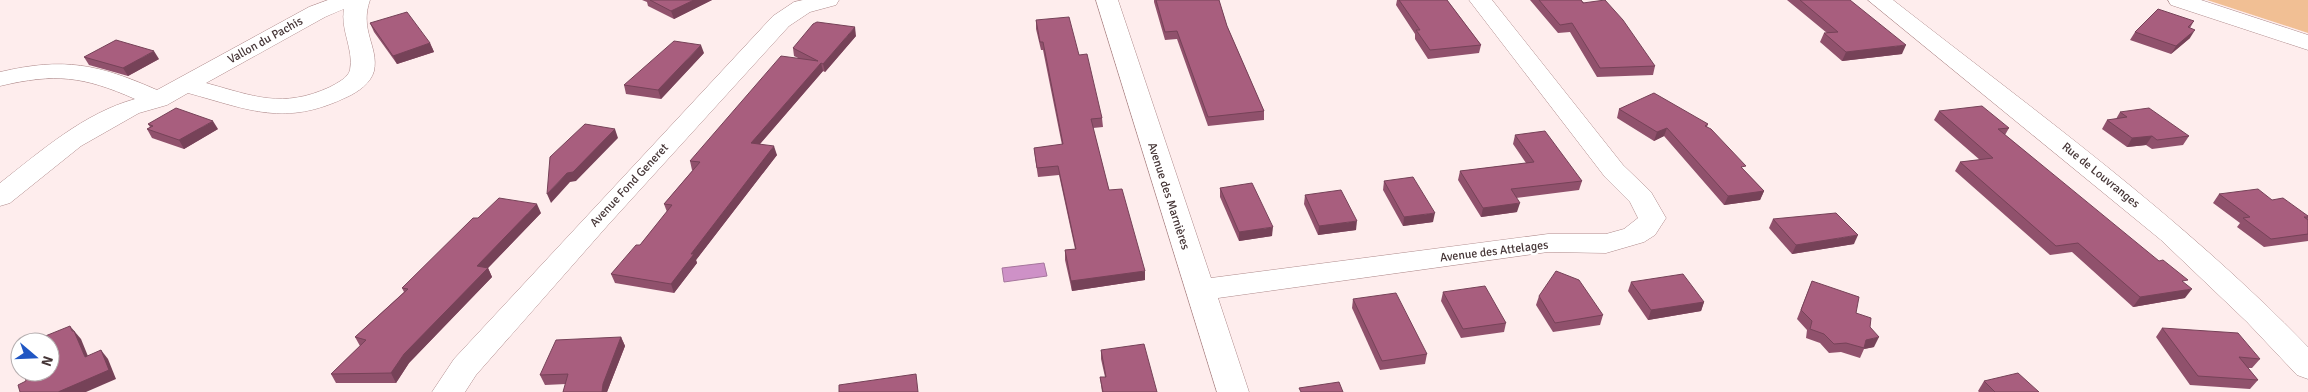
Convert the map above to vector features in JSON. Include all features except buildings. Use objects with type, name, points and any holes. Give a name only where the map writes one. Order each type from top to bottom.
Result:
[{"type":"street","name":"Vallon du Pachis","points":[[0,197],[72,140],[130,108],[158,100],[317,12],[348,0]]},
{"type":"street","points":[[185,85],[270,108],[302,106],[331,96],[348,87],[361,73],[362,68],[354,23],[354,11],[359,0]]},
{"type":"street","name":"Avenue des Marnières","points":[[1107,0],[1232,392]]},
{"type":"street","name":"Avenue des Attelages","points":[[1199,290],[1548,243],[1599,244],[1634,238],[1648,227],[1652,218],[1641,198],[1614,171],[1480,0]]},
{"type":"street","name":"Rue de Louvranges","points":[[1879,0],[2171,233],[2258,314],[2308,367]]},
{"type":"street","points":[[2180,0],[2308,43]]},
{"type":"street","name":"Avenue Fond Generet","points":[[448,392],[465,367],[604,212],[781,21],[806,2]]},
{"type":"street","points":[[0,79],[41,71],[73,71],[131,88],[158,100]]},
{"type":"shaded area","points":[[2207,0],[2308,0],[2308,33]]},
{"type":"shaded area","points":[[1044,263],[1047,276],[1004,282],[1002,268]]}]
